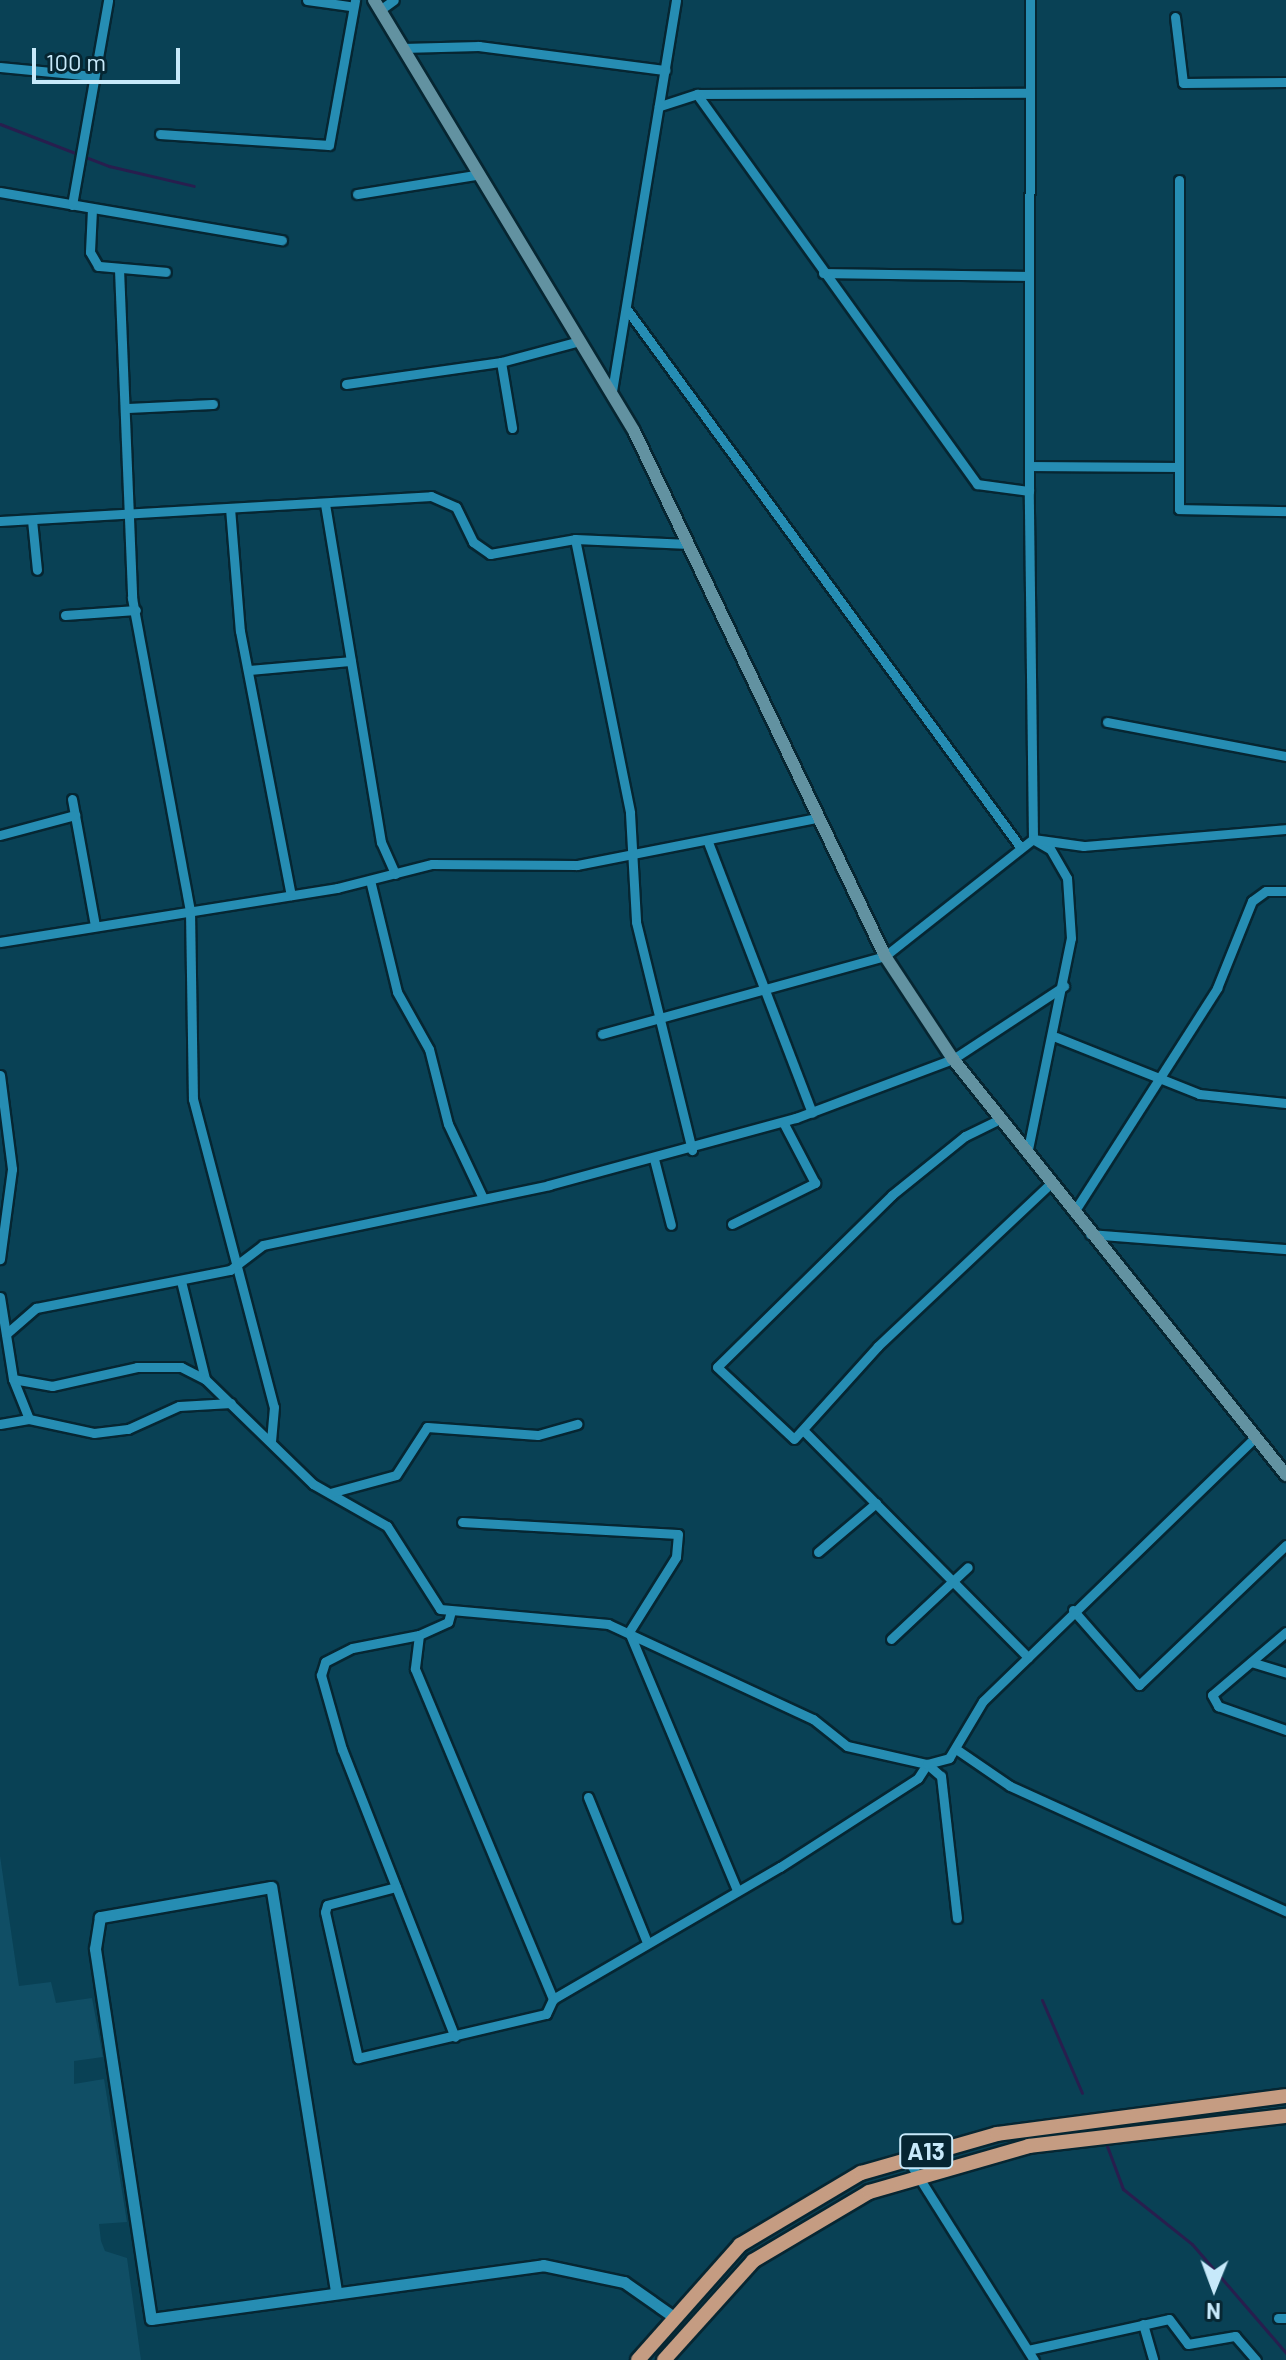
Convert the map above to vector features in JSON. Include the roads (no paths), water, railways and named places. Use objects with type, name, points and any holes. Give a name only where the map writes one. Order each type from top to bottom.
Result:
[{"type":"highway","name":"A13","points":[[638,2360],[671,2315],[780,2216],[906,2157],[997,2134],[1286,2096]]},
{"type":"highway","name":"A13","points":[[664,2360],[716,2297],[791,2232],[917,2174],[1029,2146],[1286,2116]]},
{"type":"main road","points":[[377,5],[576,342],[612,391],[689,544],[816,818],[885,956],[953,1059],[1090,1234],[1286,1475]]},
{"type":"street","points":[[72,205],[108,0]]},
{"type":"street","points":[[160,134],[329,145],[352,3],[307,0]]},
{"type":"street","points":[[377,5],[394,0]]},
{"type":"street","points":[[612,391],[628,311],[676,0]]},
{"type":"street","points":[[1030,0],[1028,276],[1033,839]]},
{"type":"street","points":[[1175,17],[1183,83],[1286,82]]},
{"type":"street","points":[[402,48],[479,46],[665,70]]},
{"type":"street","points":[[0,67],[94,76]]},
{"type":"street","points":[[659,106],[697,94],[1029,93]]},
{"type":"street","points":[[697,94],[977,484],[1029,491]]},
{"type":"street","points":[[357,194],[475,175]]},
{"type":"street","points":[[1179,180],[1179,509],[1286,511]]},
{"type":"street","points":[[0,192],[282,240]]},
{"type":"street","points":[[92,209],[90,252],[98,266],[166,272]]},
{"type":"street","points":[[119,269],[119,374],[127,408],[128,510],[136,610],[190,911],[193,1099],[274,1407],[271,1442]]},
{"type":"street","points":[[823,273],[1028,276]]},
{"type":"street","points":[[628,311],[1021,848]]},
{"type":"street","points":[[346,384],[501,362],[576,342]]},
{"type":"street","points":[[501,362],[512,428]]},
{"type":"street","points":[[127,408],[213,404]]},
{"type":"street","points":[[1029,466],[1177,467]]},
{"type":"street","points":[[0,521],[128,510],[446,500],[490,554],[575,539],[689,544]]},
{"type":"street","points":[[325,504],[381,842],[395,874]]},
{"type":"street","points":[[230,508],[248,670],[291,895]]},
{"type":"street","points":[[32,520],[37,570]]},
{"type":"street","points":[[575,539],[634,855],[636,922],[692,1150]]},
{"type":"street","points":[[65,615],[136,610]]},
{"type":"street","points":[[248,670],[351,661]]},
{"type":"street","points":[[1107,722],[1286,756]]},
{"type":"street","points":[[72,799],[95,926]]},
{"type":"street","points":[[0,835],[75,815]]},
{"type":"street","points":[[0,942],[291,895],[456,861],[515,869],[634,855],[816,818]]},
{"type":"street","points":[[602,1034],[885,956],[1033,839],[1084,846],[1286,829]]},
{"type":"street","points":[[1027,1154],[1056,1037],[1071,938],[1067,878],[1050,849],[1033,839]]},
{"type":"street","points":[[708,842],[812,1113]]},
{"type":"street","points":[[370,880],[397,992],[429,1049],[448,1124],[483,1198]]},
{"type":"street","points":[[1074,1212],[1217,988],[1252,901],[1266,891],[1286,891]]},
{"type":"street","points":[[6,1334],[36,1308],[181,1281],[237,1266],[263,1245],[692,1150],[812,1113],[953,1059],[1064,986]]},
{"type":"street","points":[[1056,1037],[1157,1080],[1199,1094],[1286,1103]]},
{"type":"street","points":[[0,1075],[12,1169],[0,1259]]},
{"type":"street","points":[[1000,1119],[911,1178],[717,1367],[788,1438],[803,1430],[878,1346],[1051,1183]]},
{"type":"street","points":[[732,1224],[815,1183],[783,1122]]},
{"type":"street","points":[[654,1159],[671,1225]]},
{"type":"street","points":[[1090,1234],[1286,1249]]},
{"type":"street","points":[[181,1281],[205,1379]]},
{"type":"street","points":[[0,1297],[13,1379],[29,1419]]},
{"type":"street","points":[[13,1379],[52,1386],[169,1365],[205,1379],[330,1493],[387,1526],[434,1605],[451,1611],[582,1619],[629,1632],[813,1719],[847,1746],[927,1764],[941,1776],[957,1918]]},
{"type":"street","points":[[0,1424],[29,1419],[94,1433],[128,1429],[179,1406],[231,1403]]},
{"type":"street","points":[[330,1493],[396,1475],[427,1427],[538,1435],[577,1424]]},
{"type":"street","points":[[803,1430],[951,1584],[1028,1657]]},
{"type":"street","points":[[396,1887],[327,1905],[325,1912],[358,2058],[546,2014],[553,1999],[918,1778],[927,1764],[956,1749],[983,1701],[1073,1610],[1254,1438]]},
{"type":"street","points":[[818,1552],[876,1503]]},
{"type":"street","points":[[462,1522],[678,1534],[676,1557],[629,1632]]},
{"type":"street","points":[[1073,1610],[1139,1685],[1286,1545]]},
{"type":"street","points":[[891,1639],[968,1567]]},
{"type":"street","points":[[451,1611],[448,1622],[419,1635],[352,1648],[321,1669],[342,1749],[455,2037]]},
{"type":"street","points":[[629,1632],[737,1890]]},
{"type":"street","points":[[1286,1632],[1212,1701],[1286,1730]]},
{"type":"street","points":[[419,1635],[415,1669],[553,1999]]},
{"type":"street","points":[[1251,1662],[1286,1673]]},
{"type":"street","points":[[956,1749],[1010,1786],[1286,1911]]},
{"type":"street","points":[[588,1797],[646,1940]]},
{"type":"street","points":[[336,2291],[271,1887],[100,1917],[95,1949],[151,2319],[336,2291],[543,2265],[624,2282],[671,2315]]},
{"type":"street","points":[[906,2157],[1031,2355],[1143,2324],[1172,2320],[1190,2344],[1235,2336],[1256,2360]]},
{"type":"street","points":[[1143,2324],[1153,2360]]},
{"type":"waterway","points":[[0,124],[109,166],[194,186]]},
{"type":"waterway","points":[[1042,2000],[1082,2093]]},
{"type":"waterway","points":[[1107,2146],[1123,2189],[1192,2244],[1286,2353]]}]
